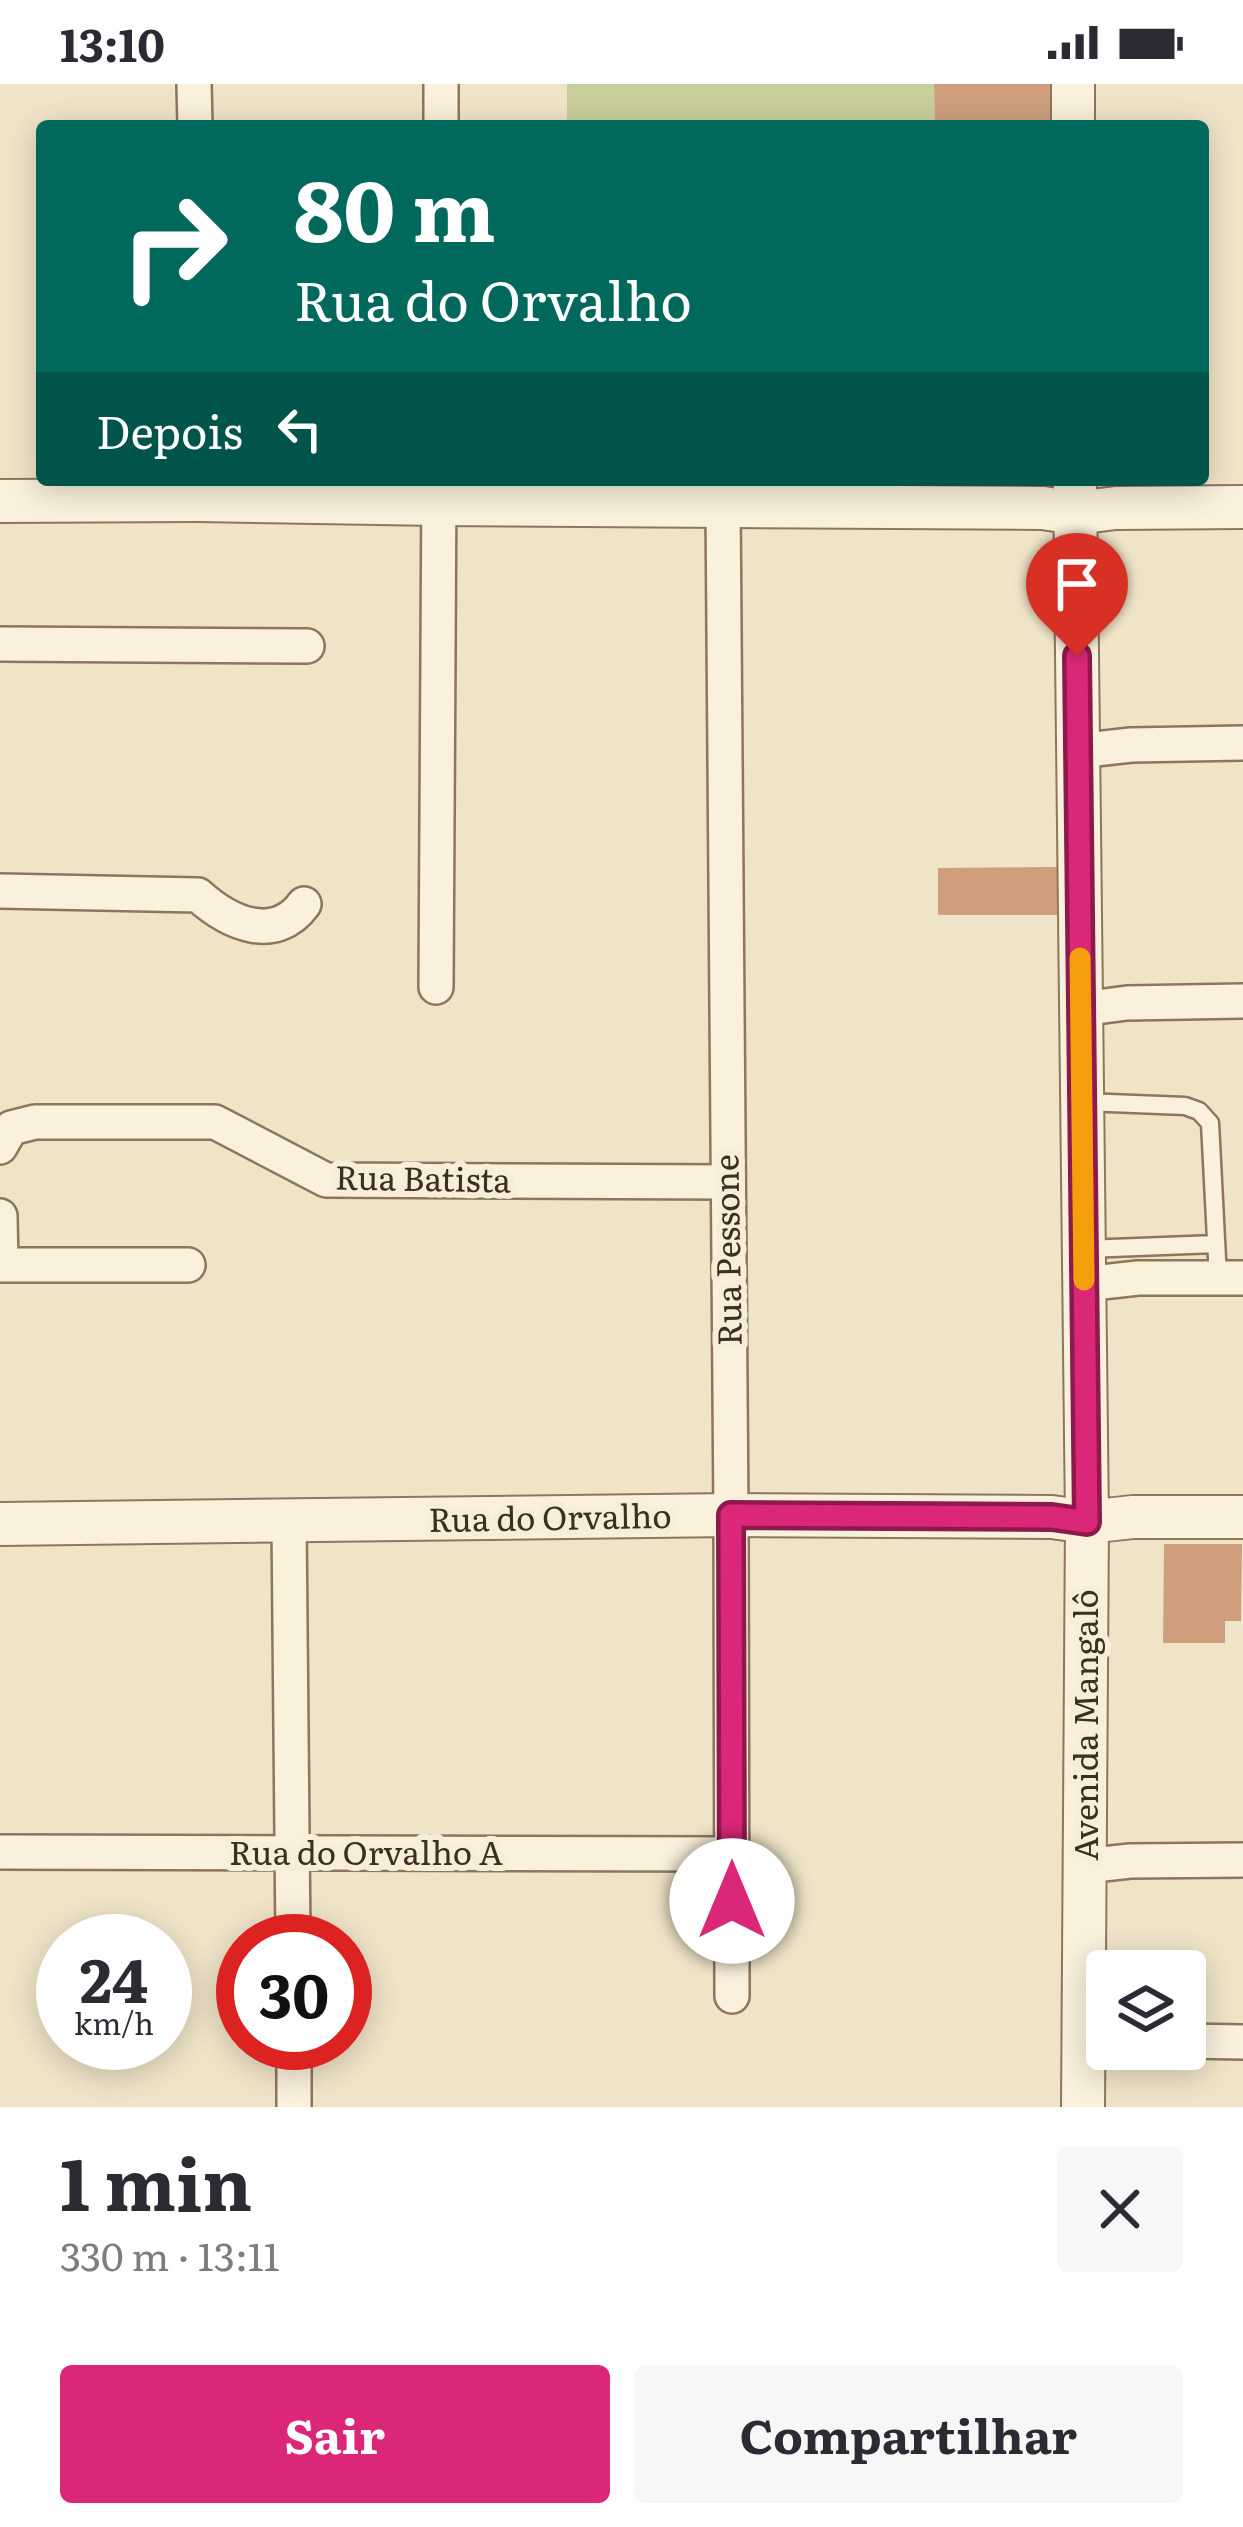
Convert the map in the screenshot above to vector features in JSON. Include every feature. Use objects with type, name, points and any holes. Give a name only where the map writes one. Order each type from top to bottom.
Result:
[{"type":"street","points":[[194,84],[195,120]]},
{"type":"street","points":[[441,84],[441,120]]},
{"type":"street","points":[[1073,84],[1073,120]]},
{"type":"street","points":[[0,501],[197,490],[1042,508],[1075,497],[1116,508],[1243,507]]},
{"type":"street","points":[[436,987],[439,492]]},
{"type":"street","name":"Avenida Mangalô","points":[[1075,497],[1087,1522],[1085,1866],[1090,1950]]},
{"type":"street","name":"Rua Pessone","points":[[723,504],[732,1996]]},
{"type":"street","points":[[0,644],[308,646]]},
{"type":"street","points":[[1078,751],[1243,742]]},
{"type":"street","points":[[0,891],[199,895],[219,914],[260,928],[293,919],[304,904]]},
{"type":"street","points":[[1081,1009],[1127,1003],[1243,1001]]},
{"type":"street","name":"Rua Batista","points":[[0,1147],[11,1128],[34,1122],[215,1122],[326,1180],[727,1182]]},
{"type":"street","points":[[0,1216],[0,1264],[188,1265]]},
{"type":"street","points":[[1084,1267],[1138,1278],[1226,1266]]},
{"type":"street","name":"Rua do Orvalho","points":[[0,1524],[731,1515],[1052,1517],[1087,1522],[1243,1517]]},
{"type":"street","points":[[289,1521],[293,1914]]},
{"type":"street","name":"Rua do Orvalho A","points":[[0,1852],[732,1854]]},
{"type":"street","points":[[1085,1866],[1243,1860]]},
{"type":"street","points":[[1206,2041],[1243,2042]]},
{"type":"street","points":[[294,2070],[294,2107]]},
{"type":"street","name":"Avenida Mangalô","points":[[1083,2107],[1090,2070]]},
{"type":"lane","points":[[1082,1102],[1185,1106],[1199,1111],[1210,1123],[1226,1266]]},
{"type":"green space","points":[[567,84],[934,84],[935,120],[567,120]]},
{"type":"building","points":[[934,84],[1057,84],[1058,120],[935,120]]},
{"type":"building","points":[[1061,867],[1061,915],[938,915],[938,868]]},
{"type":"building","points":[[1164,1544],[1242,1544],[1241,1621],[1225,1621],[1225,1643],[1163,1643]]},
{"type":"slow traffic","points":[[1080,958],[1084,1280]]},
{"type":"route","points":[[732,1901],[731,1515],[1052,1517],[1087,1522],[1077,656]]}]
